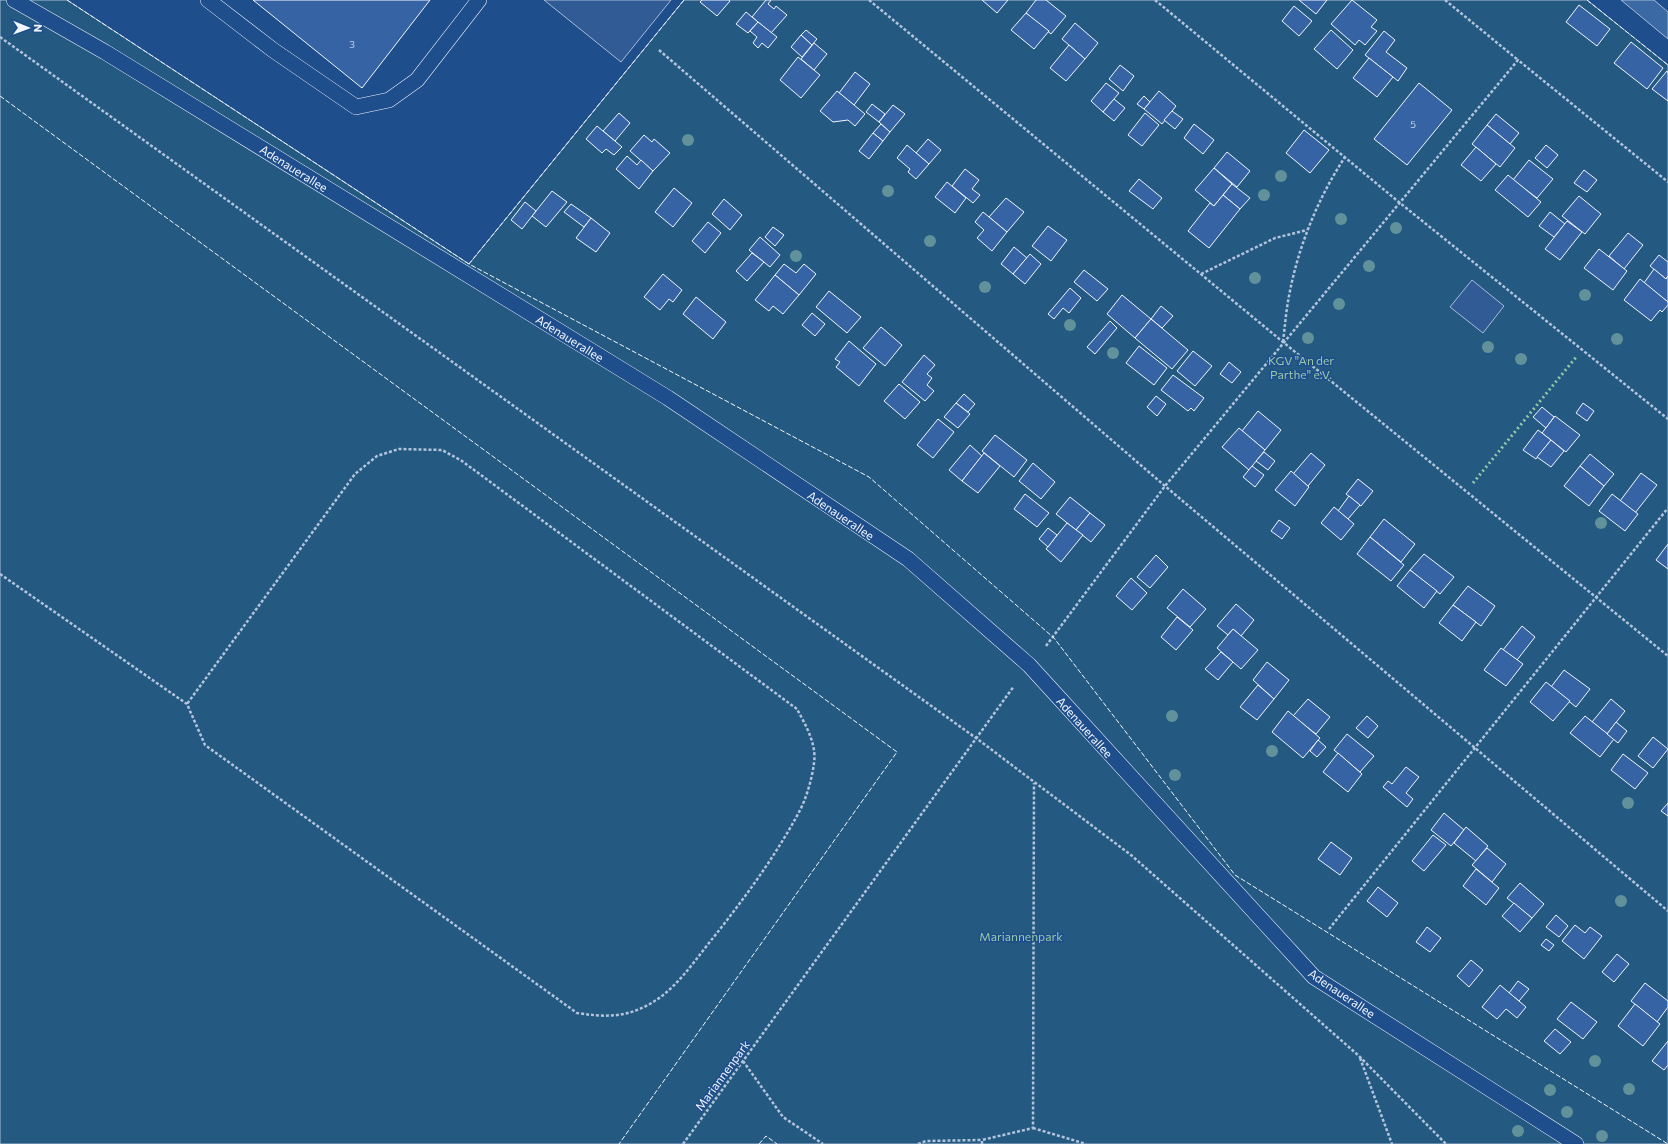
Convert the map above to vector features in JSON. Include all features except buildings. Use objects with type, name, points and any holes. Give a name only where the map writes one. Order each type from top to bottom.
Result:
[{"type":"lane","name":"Adenauerallee","points":[[14,0],[105,52],[668,398],[908,560],[1029,665],[1314,977],[1576,1144]]},
{"type":"lane","points":[[208,0],[273,50],[356,107],[389,100],[417,80],[479,0]]},
{"type":"path","points":[[869,0],[1283,342],[1668,656]]},
{"type":"path","points":[[1155,0],[1400,203],[1668,419]]},
{"type":"path","points":[[1445,0],[1668,182]]},
{"type":"path","points":[[0,37],[976,738],[1131,855],[1360,1056],[1446,1144]]},
{"type":"path","points":[[659,50],[1165,486],[1668,911]]},
{"type":"path","name":"Mariannenpark","points":[[683,1144],[1029,665],[1054,638],[1165,486],[1518,60]]},
{"type":"path","points":[[1283,342],[1289,296],[1298,260],[1308,230],[1327,185],[1345,156]]},
{"type":"path","points":[[1201,274],[1275,238],[1308,230]]},
{"type":"path","points":[[0,574],[187,704],[205,745],[578,1013],[601,1017],[619,1016],[647,1005],[674,987],[743,900],[798,813],[810,782],[814,761],[809,732],[797,709],[462,461],[442,450],[421,448],[399,449],[377,456],[355,474],[187,704]]},
{"type":"path","points":[[1329,929],[1474,747],[1668,508]]},
{"type":"path","points":[[1033,1128],[1034,783]]},
{"type":"path","points":[[1360,1056],[1392,1144]]},
{"type":"path","points":[[743,1061],[783,1117],[822,1144]]},
{"type":"path","points":[[918,1144],[926,1141],[982,1140],[1033,1128],[1086,1144]]},
{"type":"green space","name":"KGV \"An der Parthe\" e.V.","points":[[0,0],[67,0],[469,264],[684,0],[1587,0],[1668,65],[1668,1144],[0,1144]]},
{"type":"shaded area","points":[[544,0],[671,0],[621,62]]},
{"type":"shaded area","points":[[1621,0],[1654,0],[1668,12],[1668,39]]},
{"type":"shaded area","points":[[1472,280],[1504,306],[1483,333],[1450,307]]},
{"type":"hedge","points":[[1473,483],[1577,356]]},
{"type":"fence","points":[[67,0],[469,264]]},
{"type":"fence","points":[[684,0],[469,264],[869,477],[1054,638],[1235,875],[1668,1144]]},
{"type":"fence","points":[[1587,0],[1668,65]]},
{"type":"fence","points":[[0,96],[897,752],[619,1144]]},
{"type":"fence","points":[[759,1144],[766,1136],[777,1144]]}]
